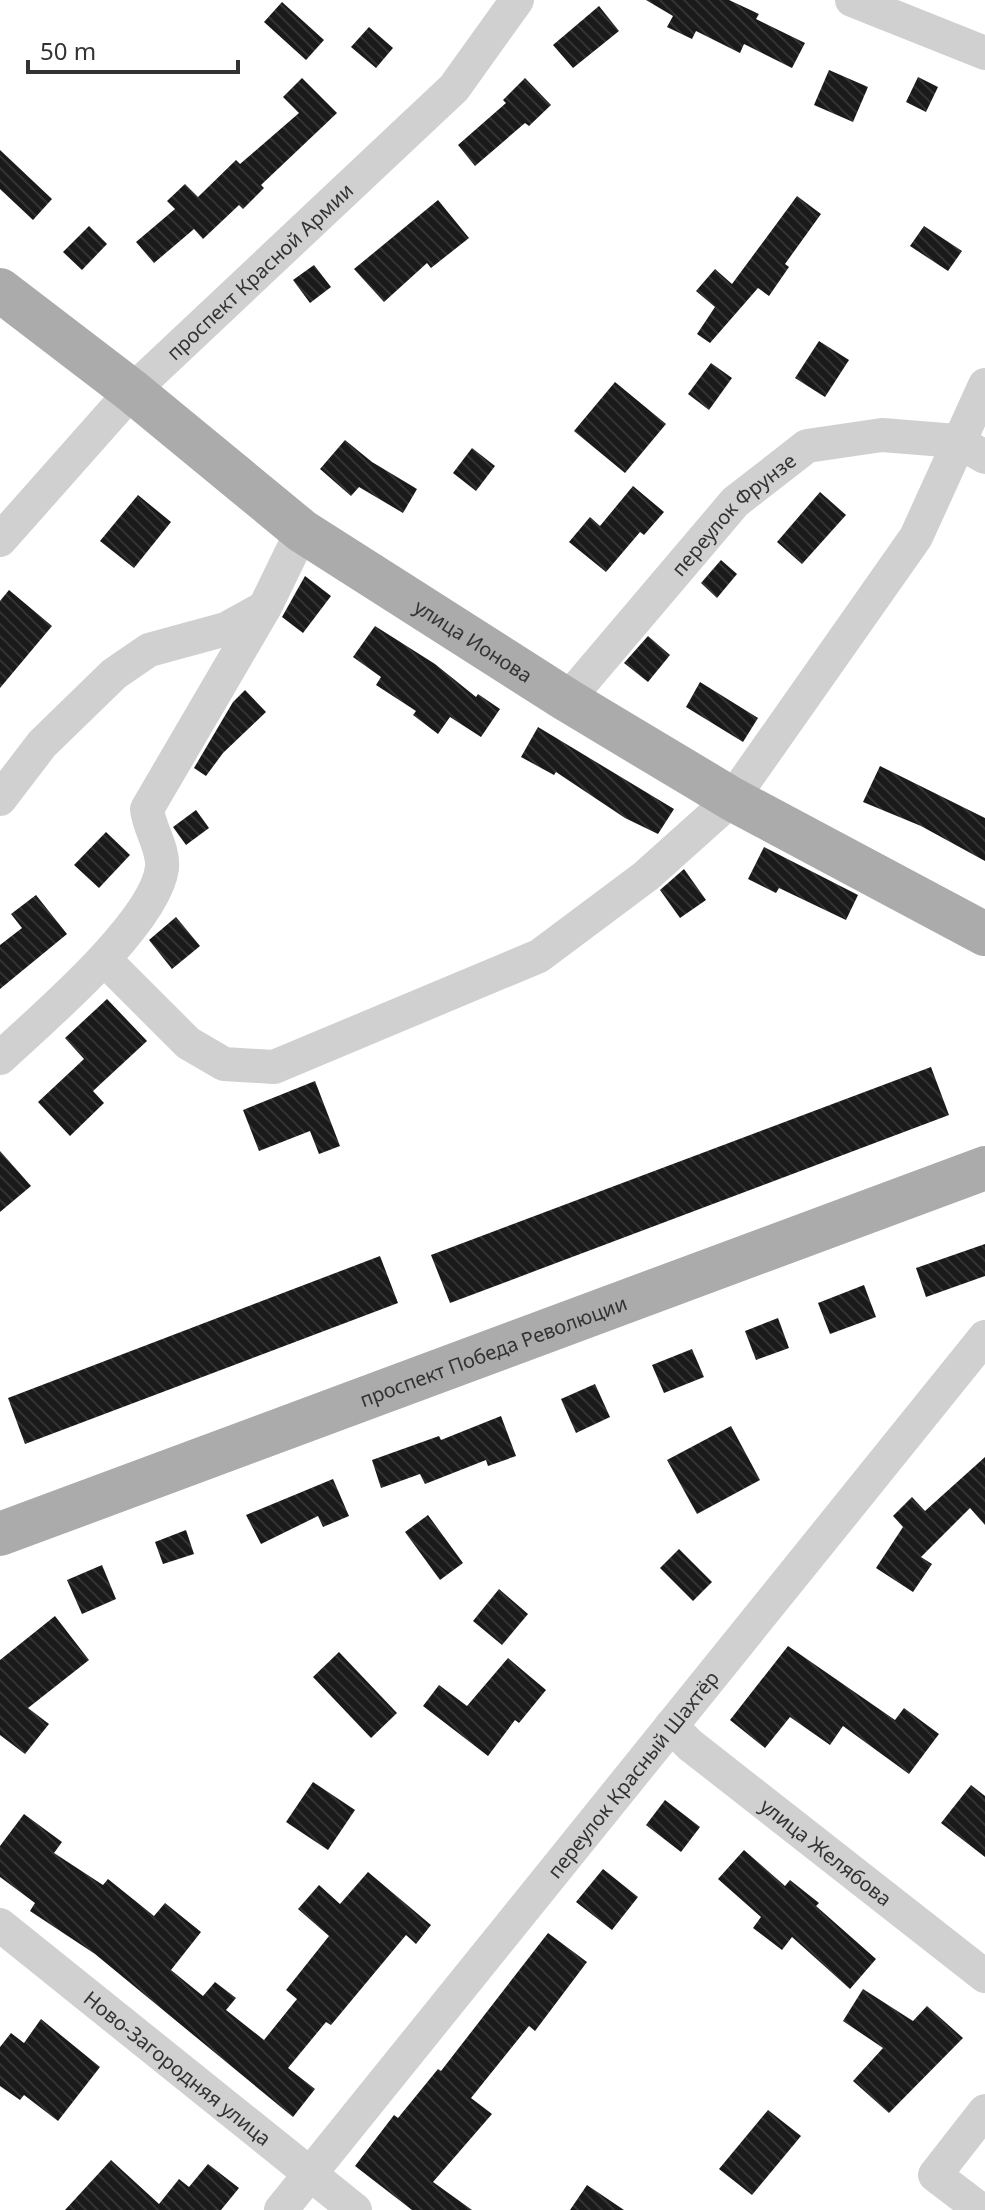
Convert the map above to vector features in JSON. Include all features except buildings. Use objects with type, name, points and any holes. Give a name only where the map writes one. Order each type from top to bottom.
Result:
[{"type":"main road","name":"улица Ионова","points":[[0,290],[132,391],[302,531],[567,700],[732,799],[985,934]]},
{"type":"main road","name":"проспект Победа Революции","points":[[0,1534],[985,1168]]},
{"type":"street","name":"проспект Красной Армии","points":[[0,540],[132,391],[454,88],[517,0]]},
{"type":"street","points":[[852,0],[985,53]]},
{"type":"street","points":[[105,960],[188,1043],[224,1064],[274,1067],[539,956],[646,876],[732,799],[916,537],[971,449],[985,385]]},
{"type":"street","name":"переулок Фрунзе","points":[[567,700],[735,502],[807,446],[882,435],[971,449]]},
{"type":"street","points":[[0,1058],[105,960],[157,888],[162,865],[147,809],[265,607],[302,531]]},
{"type":"street","points":[[0,799],[42,744],[114,674],[149,650],[226,629],[265,607]]},
{"type":"street","name":"переулок Красный Шахтёр","points":[[281,2210],[985,1337]]},
{"type":"street","name":"улица Желябова","points":[[671,1726],[690,1745],[985,1976]]},
{"type":"street","name":"Ново-Загородняя улица","points":[[0,1925],[355,2210]]},
{"type":"street","points":[[981,2210],[935,2175],[985,2111]]}]
